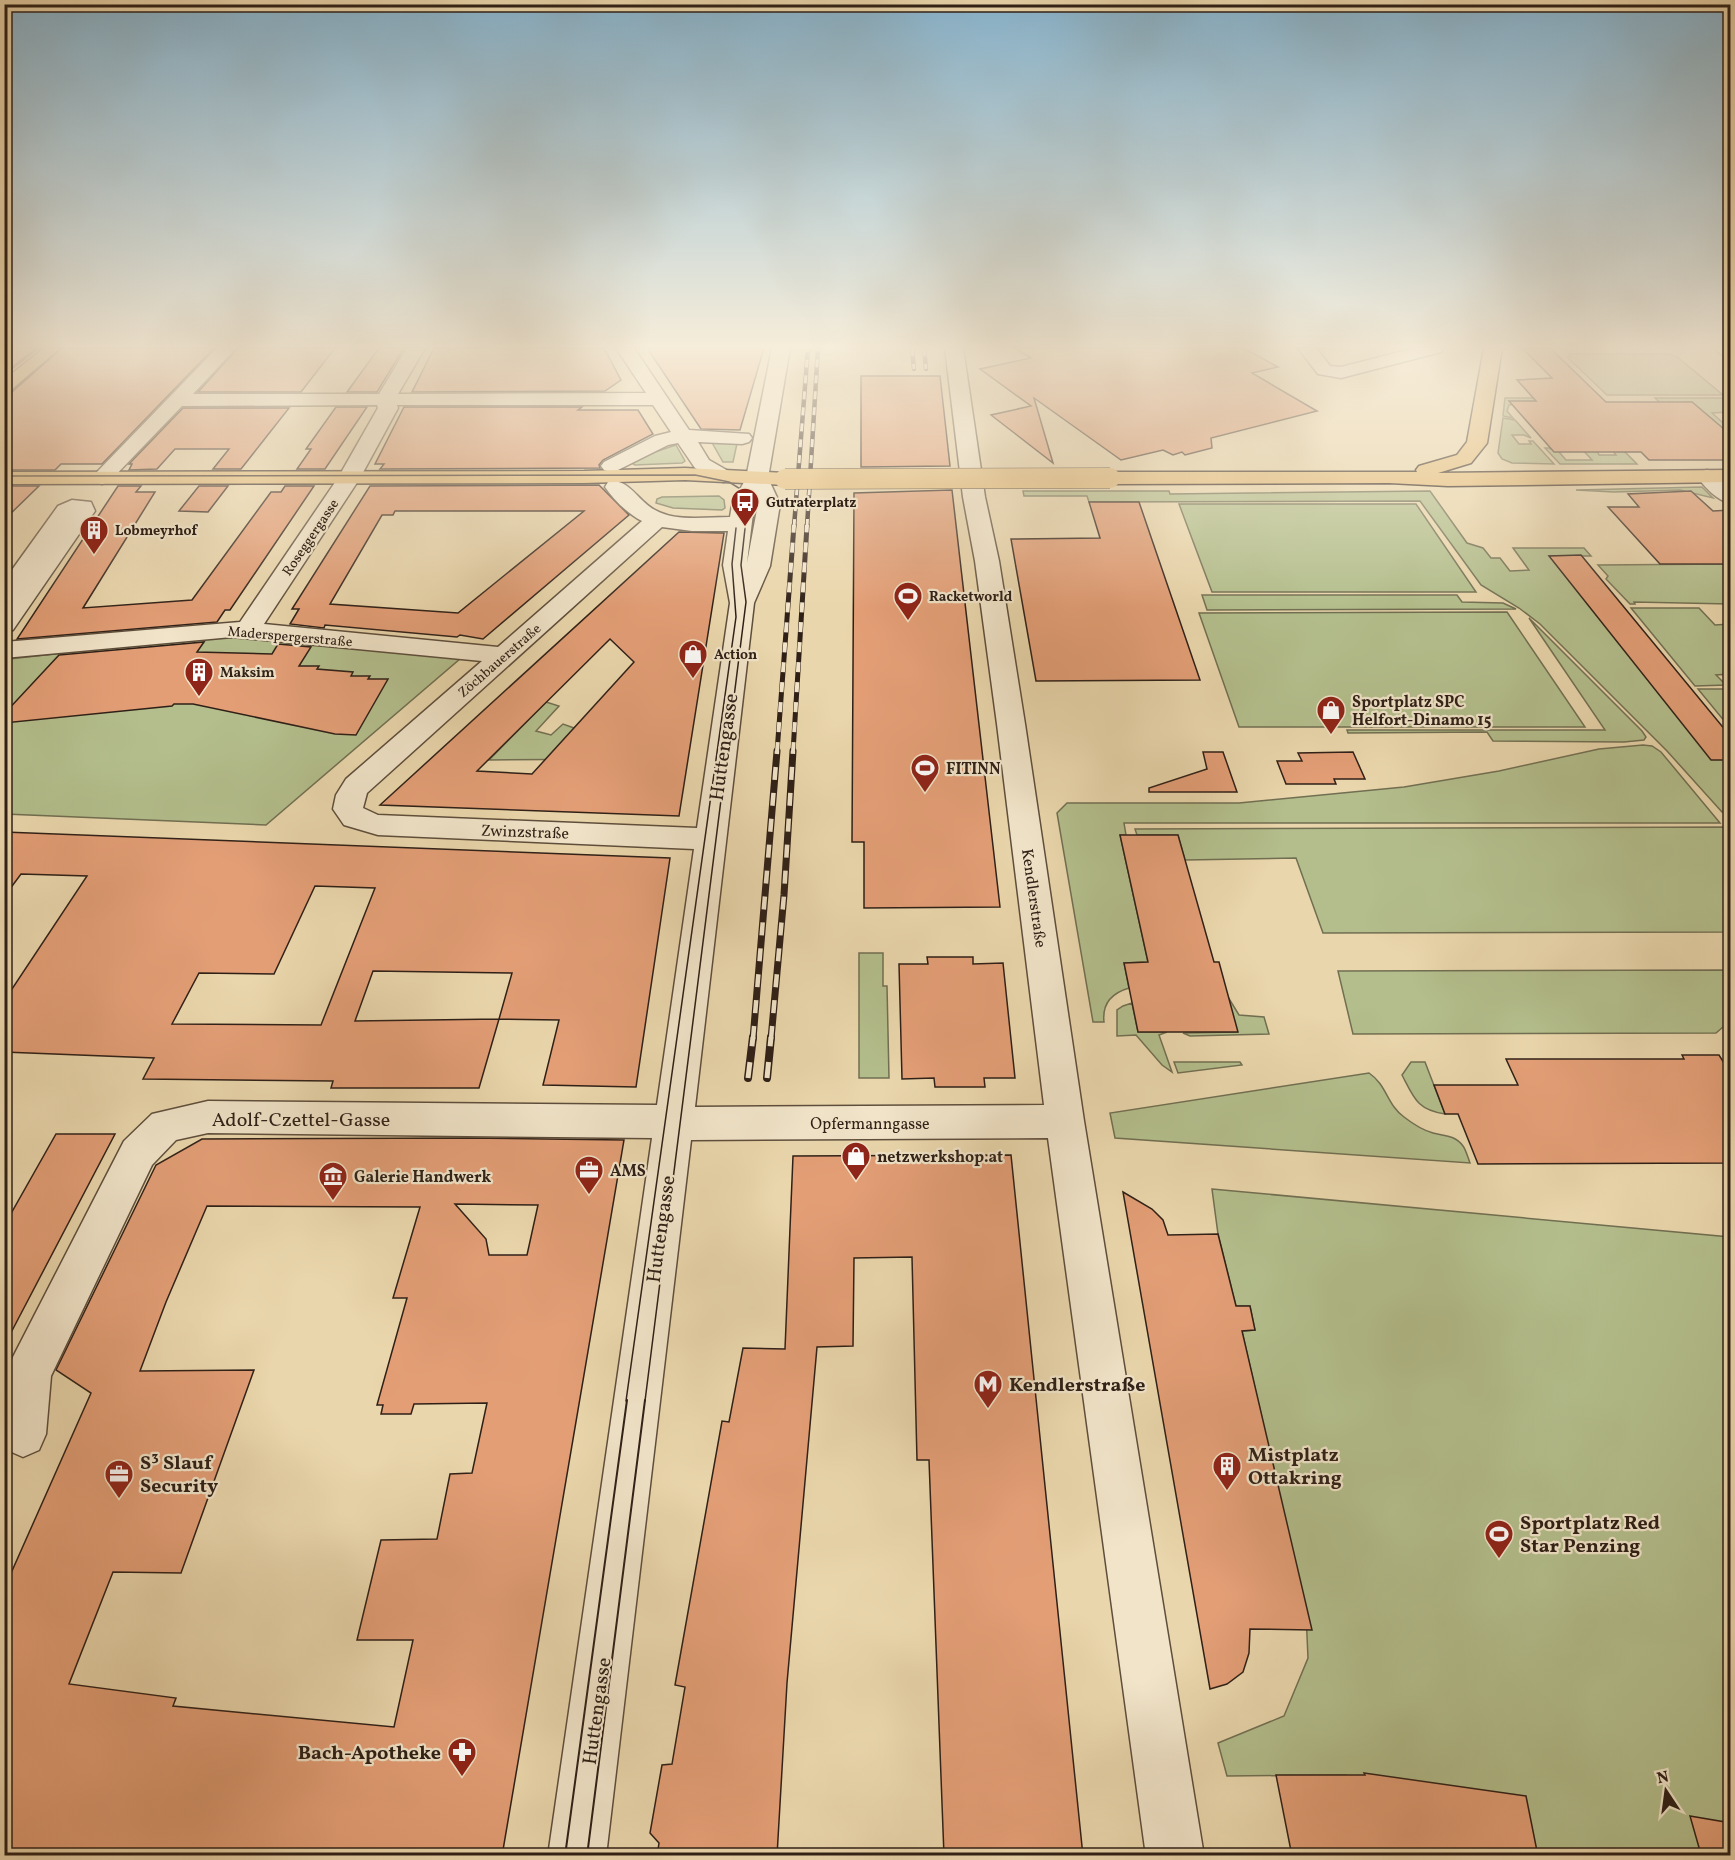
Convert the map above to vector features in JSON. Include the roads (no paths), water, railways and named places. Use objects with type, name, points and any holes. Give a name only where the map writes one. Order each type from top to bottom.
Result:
[{"type":"main road","points":[[1389,477],[1453,464],[1464,459],[1477,443],[1478,435]]},
{"type":"main road","points":[[1477,443],[1484,457],[1499,466],[1512,471],[1552,478]]},
{"type":"main road","points":[[4,478],[584,477],[663,474],[757,478],[1389,477],[1449,480],[1731,476]]},
{"type":"main road","points":[[584,477],[603,486],[613,477],[705,490],[757,478]]},
{"type":"street","points":[[102,478],[143,435]]},
{"type":"street","name":"Roseggergasse","points":[[247,631],[350,478],[373,435]]},
{"type":"street","name":"Huttengasse","points":[[578,1856],[742,603],[735,556],[743,505],[757,478],[765,435]]},
{"type":"street","name":"Kendlerstraße","points":[[966,435],[1011,724],[1065,1121],[1175,1856]]},
{"type":"street","points":[[684,436],[702,464],[723,476]]},
{"type":"street","points":[[740,524],[676,522],[658,519],[648,515],[613,477],[662,440],[684,436],[742,438]]},
{"type":"street","points":[[1707,476],[1731,497]]},
{"type":"street","name":"Huttengasse","points":[[742,603],[759,566],[769,504],[757,478]]},
{"type":"street","points":[[4,599],[66,511],[72,507],[83,507],[84,511],[4,625]]},
{"type":"street","name":"Zöchbauerstraße","points":[[346,806],[349,795],[356,786],[658,519]]},
{"type":"street","name":"Maderspergerstraße","points":[[4,650],[232,629],[505,656]]},
{"type":"street","name":"Zwinzstraße","points":[[346,806],[350,814],[360,821],[378,825],[711,839]]},
{"type":"street","name":"Adolf-Czettel-Gasse","points":[[23,1434],[29,1372],[138,1153],[165,1126],[208,1117],[674,1122]]},
{"type":"street","name":"Opfermanngasse","points":[[674,1122],[828,1124],[1065,1121]]},
{"type":"tram line","points":[[4,476],[695,475],[729,482],[742,490],[748,501],[741,565],[746,602],[645,1401]]},
{"type":"tram line","points":[[626,1401],[736,617],[732,564],[736,528]]},
{"type":"tram line","points":[[565,1856],[627,1400]]},
{"type":"tram line","points":[[587,1856],[645,1400]]},
{"type":"railway","points":[[794,527],[801,435]]},
{"type":"railway","points":[[807,527],[813,435]]},
{"type":"railway","points":[[777,752],[794,525]]},
{"type":"railway","points":[[793,752],[807,525]]},
{"type":"railway","points":[[753,1039],[777,751]]},
{"type":"railway","points":[[771,1039],[784,895],[793,751]]},
{"type":"railway","points":[[748,1078],[753,1037]]},
{"type":"railway","points":[[767,1078],[771,1037]]},
{"type":"place","name":"Gutraterplatz","points":[[745,528]]},
{"type":"place","name":"Lobmeyrhof","points":[[94,556]]},
{"type":"place","name":"Racketworld","points":[[908,622]]},
{"type":"place","name":"Action","points":[[693,680]]},
{"type":"place","name":"Maksim","points":[[199,698]]},
{"type":"place","name":"Sportplatz SPC Helfort-Dinamo 15","points":[[1331,736]]},
{"type":"place","name":"FITINN","points":[[925,794]]},
{"type":"place","name":"netzwerkshop.at","points":[[856,1182]]},
{"type":"place","name":"AMS","points":[[589,1196]]},
{"type":"place","name":"Galerie Handwerk","points":[[333,1202]]},
{"type":"place","name":"Kendlerstraße","points":[[988,1410]]},
{"type":"place","name":"Mistplatz Ottakring","points":[[1227,1492]]},
{"type":"place","name":"S³ Slauf Security","points":[[119,1500]]},
{"type":"place","name":"Sportplatz Red Star Penzing","points":[[1499,1560]]},
{"type":"place","name":"Bach-Apotheke","points":[[462,1778]]}]
